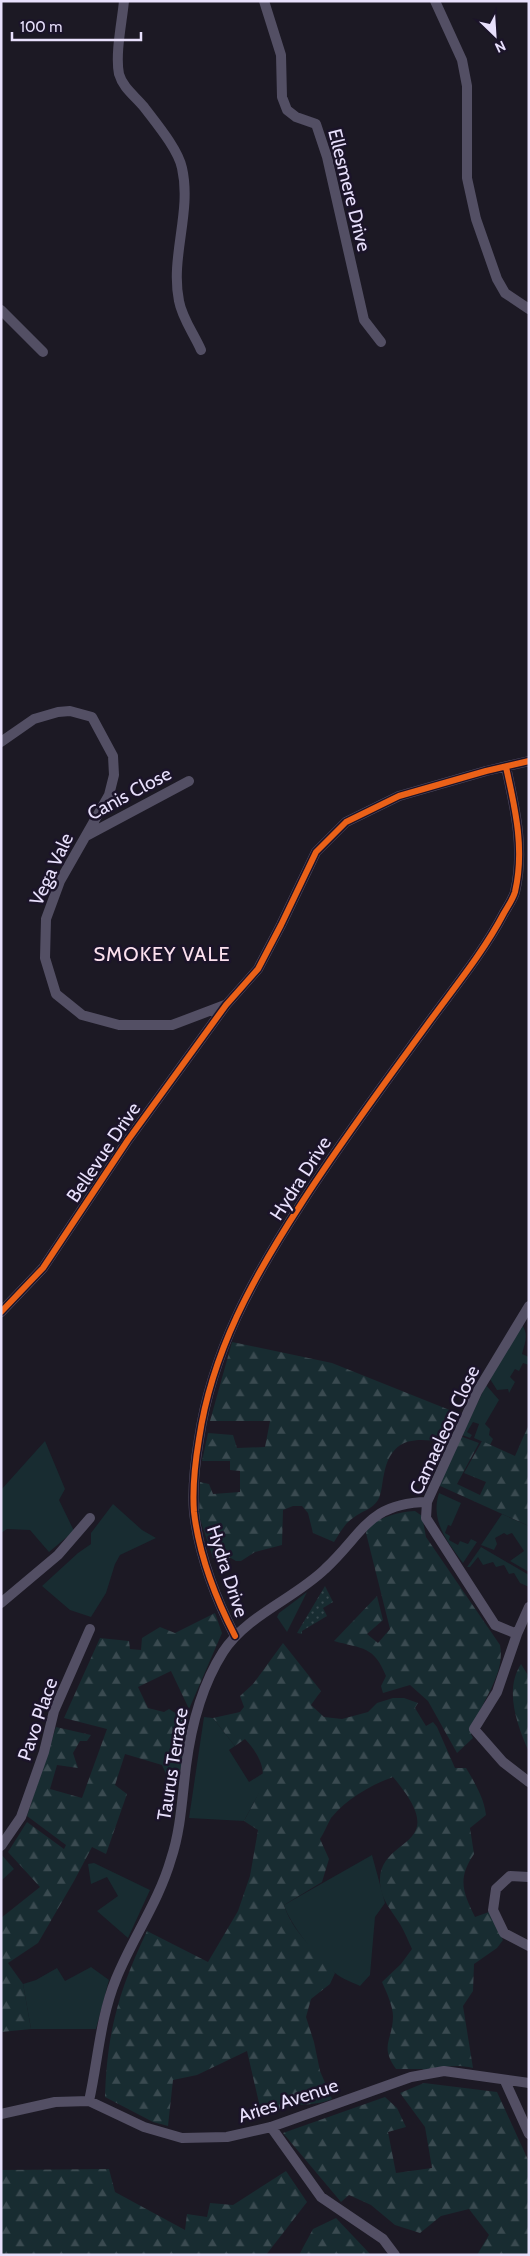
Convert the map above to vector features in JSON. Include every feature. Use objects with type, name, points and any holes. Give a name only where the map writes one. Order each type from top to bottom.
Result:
[{"type":"street","points":[[124,1],[118,65],[121,80],[130,93],[143,106],[172,147],[183,169],[185,193],[177,271],[178,291],[184,315],[202,350]]},
{"type":"street","name":"Ellesmere Drive","points":[[264,1],[280,55],[282,97],[287,110],[296,117],[316,124],[319,130],[327,157],[364,320],[381,342]]},
{"type":"street","points":[[435,1],[462,60],[467,86],[467,178],[476,219],[497,279],[505,293],[529,308]]},
{"type":"street","points":[[1,310],[43,352]]},
{"type":"street","name":"Vega Vale","points":[[1,742],[34,720],[70,710],[92,717],[113,756],[114,775],[109,794],[60,881],[46,919],[45,958],[56,994],[82,1015],[120,1025],[172,1025],[226,1005]]},
{"type":"street","name":"Bellevue Drive","points":[[1,1312],[43,1268],[128,1140],[226,1005],[258,969],[282,925],[316,852],[346,822],[399,796],[486,770],[529,761]]},
{"type":"street","name":"Hydra Drive","points":[[234,1636],[220,1608],[201,1549],[194,1511],[194,1469],[202,1420],[212,1377],[232,1323],[267,1256],[341,1142],[493,934],[514,895],[520,863],[519,837],[506,767]]},
{"type":"street","name":"Canis Close","points":[[85,837],[189,781]]},
{"type":"street","name":"Camaeleon Close","points":[[517,1634],[495,1625],[426,1518],[427,1502],[477,1392],[529,1306]]},
{"type":"street","name":"Taurus Terrace","points":[[89,2101],[105,2019],[115,1980],[171,1861],[179,1831],[186,1764],[199,1704],[222,1653],[234,1636],[307,1585],[327,1568],[364,1525],[382,1510],[407,1502],[427,1502]]},
{"type":"street","points":[[1,1603],[58,1556],[90,1518]]},
{"type":"street","points":[[529,1607],[517,1634],[497,1692],[474,1729],[503,1762],[529,1782]]},
{"type":"street","name":"Pavo Place","points":[[1,1846],[21,1817],[44,1752],[54,1711],[90,1629]]},
{"type":"street","points":[[529,1876],[510,1876],[503,1882],[496,1889],[493,1910],[504,1933],[529,1946]]},
{"type":"street","name":"Aries Avenue","points":[[1,2114],[55,2102],[89,2101],[144,2127],[182,2138],[227,2137],[271,2127],[411,2077],[444,2071],[529,2083]]},
{"type":"street","points":[[505,2081],[529,2134]]},
{"type":"street","points":[[271,2127],[321,2197],[383,2239],[395,2255]]},
{"type":"green space","points":[[522,1325],[526,1335],[522,1354],[529,1357],[529,1365],[523,1363],[519,1371],[515,1369],[510,1377],[515,1382],[509,1393],[508,1389],[497,1390],[490,1379]]},
{"type":"green space","points":[[232,1342],[332,1363],[452,1411],[442,1442],[412,1441],[398,1447],[387,1462],[378,1500],[373,1506],[347,1523],[334,1542],[313,1533],[308,1513],[302,1506],[293,1506],[283,1510],[282,1545],[255,1552],[241,1561],[231,1558],[213,1558],[199,1516],[200,1482],[209,1484],[213,1494],[240,1492],[240,1471],[230,1470],[230,1461],[202,1461],[208,1433],[233,1435],[237,1448],[265,1447],[270,1421],[210,1421]]},
{"type":"green space","points":[[486,1385],[499,1400],[485,1424],[490,1429],[489,1435],[493,1439],[490,1445],[474,1438],[479,1424],[473,1422],[467,1432],[472,1435],[470,1438],[462,1435]]},
{"type":"green space","points":[[529,1424],[529,1526],[438,1485],[460,1436],[479,1443],[457,1484],[480,1495],[486,1482],[464,1473],[482,1441],[515,1456]]},
{"type":"green space","points":[[45,1441],[65,1489],[59,1500],[74,1531],[49,1552],[30,1530],[7,1529],[1,1533],[1,1490]]},
{"type":"green space","points":[[439,1493],[461,1503],[451,1526],[448,1525],[445,1533],[450,1536],[449,1540],[458,1545],[460,1541],[468,1544],[471,1539],[477,1542],[463,1563],[446,1539],[438,1522],[437,1503]]},
{"type":"green space","points":[[113,1504],[142,1530],[156,1538],[120,1555],[115,1564],[106,1593],[91,1617],[70,1610],[42,1586],[78,1553],[91,1544],[91,1533]]},
{"type":"green space","points":[[415,1511],[422,1516],[426,1537],[500,1645],[501,1657],[499,1668],[475,1723],[471,1734],[473,1738],[457,1753],[428,1701],[410,1685],[383,1693],[381,1686],[386,1676],[377,1659],[366,1650],[334,1641],[377,1596],[383,1620],[367,1634],[378,1643],[390,1629],[366,1533],[368,1526],[390,1515]]},
{"type":"green space","points":[[502,1514],[529,1526],[529,1572],[510,1561],[524,1551],[512,1533],[507,1535],[504,1533],[495,1538],[497,1544],[494,1550],[481,1545]]},
{"type":"green space","points":[[481,1547],[529,1575],[529,1587],[520,1583],[514,1573],[509,1574],[504,1565],[496,1567],[493,1562],[483,1565],[478,1557],[470,1567],[467,1567]]},
{"type":"green space","points":[[325,1586],[333,1602],[323,1608],[327,1616],[302,1631],[302,1634],[297,1633]]},
{"type":"green space","points":[[307,1592],[287,1632],[277,1617],[279,1613]]},
{"type":"green space","points":[[215,1613],[222,1633],[189,1709],[171,1671],[138,1687],[148,1708],[164,1712],[169,1709],[188,1721],[179,1779],[167,1776],[162,1765],[125,1754],[115,1785],[127,1794],[106,1854],[92,1847],[38,1943],[8,1963],[23,1984],[31,2029],[1,2032],[1,1918],[40,1887],[8,1852],[27,1822],[64,1849],[66,1845],[27,1816],[56,1727],[91,1735],[87,1741],[80,1741],[73,1753],[78,1768],[57,1765],[50,1789],[82,1798],[107,1729],[64,1718],[100,1638],[129,1641],[130,1649],[141,1650],[142,1638],[160,1627],[175,1633]]},
{"type":"green space","points":[[283,1643],[321,1691],[311,1705],[324,1717],[342,1719],[368,1712],[377,1703],[393,1698],[404,1698],[418,1703],[415,1708],[426,1726],[433,1722],[437,1727],[455,1768],[466,1768],[479,1791],[486,1815],[470,1828],[474,1854],[465,1871],[465,1893],[475,1917],[489,1912],[503,1940],[497,1948],[474,1964],[473,1991],[463,2006],[473,2068],[448,2067],[425,2075],[423,2069],[396,2069],[388,2054],[393,2012],[382,1982],[401,1964],[412,1949],[402,1927],[385,1900],[380,1883],[382,1867],[390,1856],[416,1830],[417,1818],[410,1801],[393,1777],[359,1793],[331,1818],[320,1839],[329,1859],[322,1882],[284,1905],[299,1933],[335,1973],[330,1984],[311,1999],[306,2017],[320,2071],[332,2099],[320,2103],[288,2107],[262,2116],[247,2051],[197,2075],[173,2080],[168,2126],[153,2122],[105,2097],[108,2052],[116,2011],[137,1952],[147,1931],[208,1962],[238,1911],[250,1876],[258,1830],[244,1821],[260,1789],[263,1770],[260,1761],[245,1739],[235,1746],[213,1718],[240,1712],[244,1707],[240,1696],[253,1684]]},
{"type":"green space","points":[[521,1664],[529,1677],[529,1752],[520,1731],[514,1708],[513,1685]]},
{"type":"green space","points":[[204,1717],[213,1718],[235,1746],[229,1750],[249,1782],[265,1772],[264,1784],[244,1821],[189,1818]]},
{"type":"green space","points":[[1,1854],[14,1869],[1,1881]]},
{"type":"green space","points":[[372,1855],[385,1903],[375,1917],[370,1975],[360,1986],[338,1975],[321,1960],[292,1922],[284,1905]]},
{"type":"green space","points":[[94,1863],[150,1890],[128,1938],[97,1911],[118,1896],[107,1877],[91,1884],[88,1864]]},
{"type":"green space","points":[[91,1967],[109,1980],[96,2029],[31,2029],[23,1984],[36,1980],[57,1968],[65,1981]]},
{"type":"green space","points":[[424,2083],[497,2092],[529,2162],[529,2255],[477,2255],[489,2235],[469,2209],[441,2216],[420,2233],[395,2225],[371,2205],[349,2195],[341,2202],[283,2133],[385,2097],[397,2108],[406,2127],[388,2132],[396,2173],[432,2168],[425,2127],[400,2093]]},
{"type":"green space","points":[[109,2169],[115,2192],[185,2230],[187,2214],[207,2217],[210,2203],[233,2205],[286,2171],[307,2202],[266,2255],[1,2255],[1,2170]]},
{"type":"green space","points":[[336,2218],[371,2255],[299,2255],[313,2229]]},
{"type":"cycle path","points":[[1,1312],[43,1268],[128,1140],[226,1005],[258,969],[316,852],[346,822],[399,796],[486,771],[529,761]]},
{"type":"cycle path","points":[[235,1636],[221,1606],[204,1560],[196,1528],[193,1503],[196,1457],[205,1407],[214,1376],[224,1345],[237,1316],[283,1232],[347,1136],[477,957],[513,897],[518,876],[519,844],[518,829],[506,767]]},
{"type":"district","name":"SMOKEY VALE","points":[[162,954]]}]
